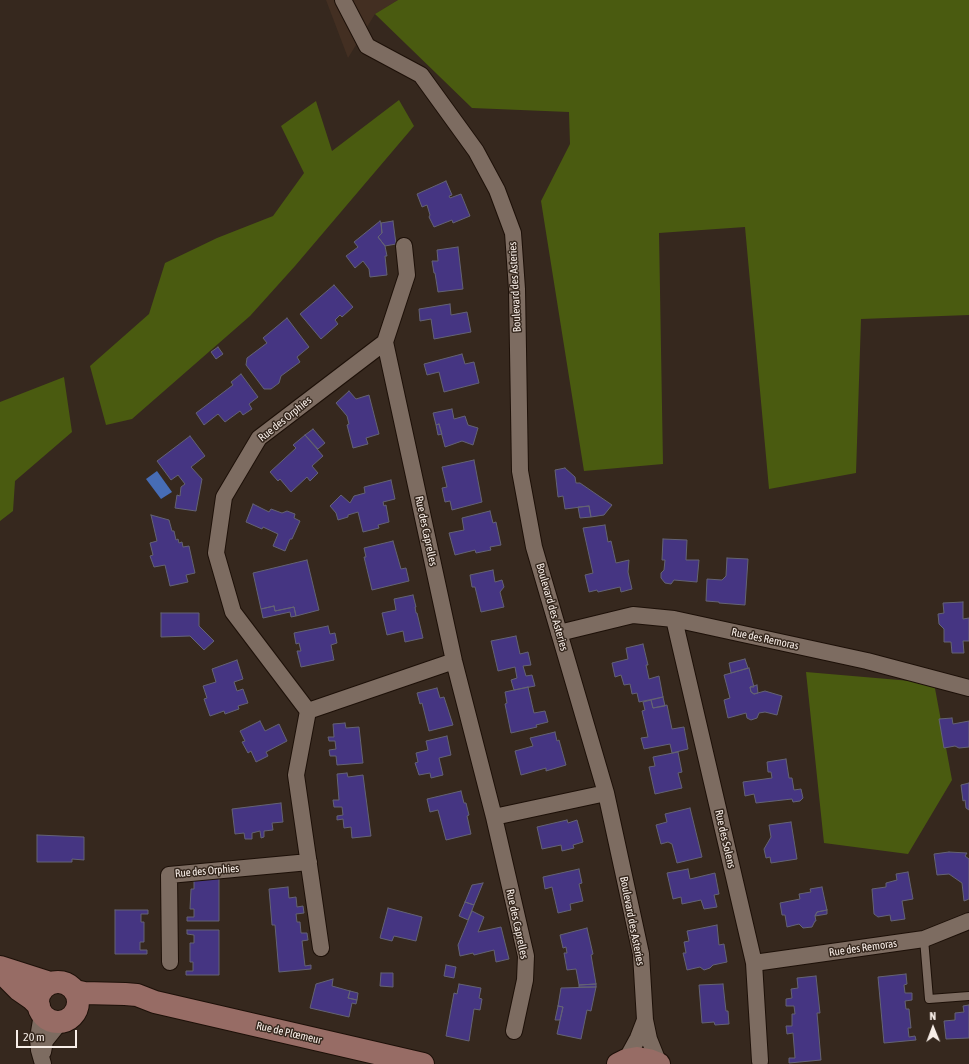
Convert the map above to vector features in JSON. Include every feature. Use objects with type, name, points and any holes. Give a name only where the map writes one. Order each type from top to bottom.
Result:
[{"type":"main road","points":[[0,966],[50,983]]},
{"type":"main road","points":[[0,971],[19,990],[32,999],[40,1010],[50,1020],[67,1018],[77,1009],[78,1003],[75,991],[64,983],[50,983],[44,987],[40,993],[38,999],[40,1010]]},
{"type":"main road","name":"Rue de Plœmeur","points":[[75,991],[84,994],[137,995],[154,1002],[423,1064]]},
{"type":"main road","name":"Rue de Plœmeur","points":[[67,1018],[82,1010],[100,1006],[154,1002]]},
{"type":"main road","points":[[622,1062],[638,1058],[659,1064]]},
{"type":"street","name":"Boulevard des Asteries","points":[[343,0],[368,46],[421,75],[476,151],[497,190],[513,233],[517,289],[520,471],[534,547],[606,793],[641,954],[645,1020],[659,1064]]},
{"type":"street","name":"Rue des Caprelles","points":[[404,246],[407,275],[386,342],[454,661],[494,816],[526,956],[525,980],[514,1031]]},
{"type":"street","name":"Rue des Orphies","points":[[308,711],[233,612],[216,553],[224,497],[259,438],[386,342]]},
{"type":"street","name":"Rue des Remoras","points":[[559,633],[633,615],[674,620],[867,661],[969,688]]},
{"type":"street","name":"Rue des Solens","points":[[674,620],[754,963],[760,1061]]},
{"type":"street","points":[[321,948],[296,775],[308,711],[454,661]]},
{"type":"street","points":[[494,816],[606,793]]},
{"type":"street","name":"Rue des Orphies","points":[[170,962],[169,875],[309,862]]},
{"type":"street","name":"Rue des Remoras","points":[[754,963],[924,939],[969,921]]},
{"type":"street","points":[[40,1010],[41,1020],[38,1038],[42,1063]]},
{"type":"street","points":[[42,1063],[45,1041],[67,1018]]},
{"type":"street","name":"Boulevard des Asteries","points":[[622,1062],[638,1038],[645,1020]]},
{"type":"lane","points":[[924,939],[929,999],[969,996]]},
{"type":"shaded area","points":[[326,0],[398,0],[375,14],[348,58]]},
{"type":"green space","points":[[398,0],[969,0],[969,315],[861,319],[856,473],[769,489],[745,227],[659,233],[663,464],[584,471],[541,201],[570,144],[569,112],[472,108],[375,14]]},
{"type":"green space","points":[[399,100],[414,126],[295,266],[250,316],[132,419],[106,425],[90,366],[149,314],[165,263],[217,238],[273,216],[304,173],[281,126],[316,101],[332,151]]},
{"type":"green space","points":[[64,377],[72,432],[15,481],[13,511],[0,521],[0,402]]},
{"type":"green space","points":[[806,672],[934,683],[952,780],[908,854],[824,843]]},
{"type":"water","points":[[157,471],[172,492],[161,499],[146,479]]},
{"type":"building","points":[[446,181],[452,195],[449,196],[450,198],[461,194],[470,216],[453,223],[452,220],[434,227],[429,217],[430,215],[427,205],[422,207],[417,194]]},
{"type":"building","points":[[380,221],[382,233],[378,237],[385,246],[387,256],[385,256],[387,275],[370,277],[369,269],[363,261],[355,268],[346,256],[358,247],[354,242]]},
{"type":"building","points":[[393,221],[396,244],[385,246],[378,237],[382,233],[381,223]]},
{"type":"building","points":[[458,247],[463,289],[438,292],[432,261],[438,261],[437,250]]},
{"type":"building","points":[[334,285],[353,307],[342,317],[340,315],[335,320],[338,324],[321,339],[300,314]]},
{"type":"building","points":[[450,304],[451,315],[467,312],[471,332],[434,339],[431,319],[420,321],[419,309]]},
{"type":"building","points":[[287,318],[309,347],[297,357],[300,362],[281,376],[279,383],[271,389],[264,389],[246,365],[247,358],[267,343],[263,338]]},
{"type":"building","points":[[218,347],[223,354],[216,359],[211,352]]},
{"type":"building","points":[[462,354],[465,364],[474,362],[479,383],[444,392],[439,372],[427,375],[424,364]]},
{"type":"building","points":[[241,374],[258,397],[249,404],[252,409],[243,415],[240,411],[225,422],[218,414],[204,425],[196,413],[233,385],[231,382]]},
{"type":"building","points":[[349,391],[356,399],[369,395],[379,434],[366,438],[368,444],[353,448],[347,425],[349,424],[347,416],[336,403]]},
{"type":"building","points":[[452,409],[454,419],[465,416],[468,425],[478,428],[473,445],[462,441],[445,447],[439,424],[436,425],[433,413]]},
{"type":"building","points":[[439,424],[442,434],[438,435],[436,425]]},
{"type":"building","points":[[313,429],[325,443],[318,449],[305,435]]},
{"type":"building","points":[[305,435],[323,456],[312,466],[318,473],[310,481],[307,477],[291,492],[280,479],[278,481],[270,472],[296,448],[293,445]]},
{"type":"building","points":[[190,436],[205,456],[191,467],[202,479],[196,511],[175,508],[177,495],[180,496],[181,487],[185,484],[178,475],[171,480],[157,461]]},
{"type":"building","points":[[474,460],[482,502],[452,510],[450,501],[445,502],[442,488],[447,487],[442,467]]},
{"type":"building","points":[[565,468],[575,477],[576,483],[580,483],[612,505],[604,515],[591,517],[589,506],[565,509],[563,496],[558,497],[555,470]]},
{"type":"building","points":[[391,480],[395,499],[383,502],[384,506],[386,505],[389,522],[378,525],[379,528],[363,532],[358,512],[338,520],[336,513],[330,506],[341,495],[350,503],[354,496],[365,493],[364,487]]},
{"type":"building","points":[[253,504],[269,512],[271,509],[282,513],[287,511],[295,514],[294,518],[300,521],[285,551],[273,546],[278,534],[263,527],[262,529],[246,522]]},
{"type":"building","points":[[589,506],[591,517],[580,518],[578,507]]},
{"type":"building","points":[[490,511],[493,523],[496,522],[501,545],[490,547],[491,550],[476,553],[475,550],[455,555],[449,533],[464,530],[462,518]]},
{"type":"building","points":[[151,515],[169,520],[176,540],[178,539],[179,543],[182,542],[183,547],[189,546],[195,573],[186,575],[188,582],[170,586],[165,565],[154,567],[150,556],[153,555],[150,543],[157,541]]},
{"type":"building","points":[[605,525],[608,542],[611,541],[616,563],[629,560],[628,572],[632,589],[621,592],[620,587],[598,592],[597,590],[589,592],[585,575],[593,573],[583,528]]},
{"type":"building","points":[[663,539],[687,540],[686,560],[699,560],[697,582],[674,580],[671,584],[665,583],[661,578],[665,560],[662,560]]},
{"type":"building","points":[[393,541],[401,569],[406,568],[409,581],[372,590],[364,557],[366,557],[364,548]]},
{"type":"building","points":[[727,558],[748,559],[745,605],[706,601],[707,579],[722,580],[726,576]]},
{"type":"building","points":[[307,560],[319,610],[296,616],[294,607],[275,611],[274,606],[261,609],[253,573]]},
{"type":"building","points":[[493,570],[495,582],[502,580],[504,587],[500,592],[504,607],[481,612],[475,587],[472,587],[470,575]]},
{"type":"building","points":[[413,595],[423,638],[405,642],[403,631],[387,635],[382,613],[396,610],[394,599]]},
{"type":"building","points":[[963,602],[963,619],[969,618],[969,641],[963,641],[964,653],[952,653],[951,642],[944,642],[944,629],[939,624],[938,614],[944,613],[943,603]]},
{"type":"building","points":[[274,606],[275,611],[294,607],[296,616],[291,617],[290,612],[263,618],[261,609]]},
{"type":"building","points":[[161,613],[199,613],[199,626],[214,641],[204,650],[190,636],[161,637]]},
{"type":"building","points":[[328,626],[330,634],[335,633],[337,643],[331,645],[334,660],[301,667],[297,651],[301,651],[299,643],[296,644],[294,633]]},
{"type":"building","points":[[516,636],[520,654],[528,652],[531,665],[523,666],[526,676],[532,675],[535,686],[514,690],[511,680],[517,678],[515,667],[498,671],[491,641]]},
{"type":"building","points":[[643,644],[648,665],[646,665],[649,679],[659,676],[663,697],[639,702],[637,693],[632,694],[630,684],[624,685],[621,675],[615,677],[612,663],[628,659],[626,648]]},
{"type":"building","points":[[745,659],[748,668],[731,673],[729,663]]},
{"type":"building","points":[[237,660],[243,679],[234,682],[237,691],[243,689],[248,703],[238,706],[239,709],[225,714],[224,711],[210,716],[204,699],[207,698],[203,686],[216,682],[212,669]]},
{"type":"building","points":[[749,668],[754,687],[750,687],[751,692],[754,694],[765,691],[782,696],[777,715],[765,712],[759,713],[757,718],[751,720],[747,718],[746,713],[728,718],[724,700],[730,698],[724,675]]},
{"type":"building","points":[[757,685],[758,693],[754,694],[751,692],[750,687]]},
{"type":"building","points":[[528,687],[534,713],[545,711],[548,722],[536,725],[537,727],[511,733],[505,704],[507,703],[505,692]]},
{"type":"building","points":[[437,688],[440,698],[444,697],[453,725],[429,731],[422,703],[420,704],[417,693]]},
{"type":"building","points":[[663,697],[665,706],[653,708],[651,700]]},
{"type":"building","points":[[651,700],[653,708],[667,705],[672,729],[684,727],[688,749],[672,753],[670,744],[644,749],[641,738],[648,737],[642,711],[645,710],[643,702]]},
{"type":"building","points":[[952,718],[953,724],[969,721],[969,747],[959,748],[955,746],[944,748],[939,719]]},
{"type":"building","points":[[260,721],[265,731],[279,724],[287,741],[266,752],[268,756],[256,762],[251,751],[248,753],[242,742],[245,741],[240,731]]},
{"type":"building","points":[[345,723],[346,728],[359,727],[363,763],[337,765],[336,756],[330,756],[329,750],[336,749],[335,741],[329,741],[328,737],[334,737],[333,724]]},
{"type":"building","points":[[555,732],[557,741],[559,740],[566,765],[546,771],[546,768],[521,775],[515,751],[533,746],[530,738]]},
{"type":"building","points":[[447,736],[451,755],[439,758],[443,775],[431,778],[430,773],[419,775],[415,763],[418,762],[416,753],[428,750],[426,741]]},
{"type":"building","points":[[678,752],[682,772],[678,773],[682,788],[655,794],[649,767],[655,766],[653,757]]},
{"type":"building","points":[[786,759],[789,778],[792,778],[794,790],[801,789],[803,798],[800,801],[793,802],[792,799],[756,803],[754,794],[745,796],[743,782],[772,778],[771,772],[768,772],[767,762]]},
{"type":"building","points":[[347,773],[348,777],[363,775],[371,836],[352,838],[351,827],[344,828],[343,819],[337,820],[337,816],[343,815],[342,807],[334,807],[333,800],[339,800],[337,774]]},
{"type":"building","points":[[969,783],[969,810],[966,808],[965,800],[963,801],[961,785]]},
{"type":"building","points":[[461,791],[469,815],[467,816],[471,834],[446,840],[438,810],[430,812],[427,799]]},
{"type":"building","points":[[281,803],[283,822],[272,823],[273,830],[264,831],[264,837],[261,838],[260,831],[252,833],[252,839],[245,839],[244,833],[235,834],[232,809]]},
{"type":"building","points":[[690,808],[702,857],[677,863],[672,844],[668,842],[661,844],[656,825],[667,822],[665,814]]},
{"type":"building","points":[[567,820],[568,823],[577,820],[583,842],[573,845],[574,848],[562,851],[561,845],[542,849],[537,827]]},
{"type":"building","points":[[791,822],[797,859],[771,863],[770,857],[766,858],[764,849],[771,837],[769,825]]},
{"type":"building","points":[[37,835],[84,837],[84,860],[72,859],[72,862],[37,862]]},
{"type":"building","points":[[949,852],[967,853],[965,856],[969,859],[969,899],[964,901],[962,883],[949,874],[937,875],[934,854]]},
{"type":"building","points":[[579,869],[582,883],[579,884],[583,901],[570,904],[571,910],[558,913],[552,887],[545,889],[543,877]]},
{"type":"building","points":[[688,869],[690,879],[715,873],[719,894],[714,895],[717,907],[704,909],[701,900],[682,904],[681,897],[673,899],[667,873]]},
{"type":"building","points":[[908,872],[913,899],[902,901],[905,919],[891,921],[890,915],[878,917],[874,914],[872,889],[886,887],[886,883],[897,880],[896,874]]},
{"type":"building","points":[[219,877],[219,921],[187,921],[187,917],[194,917],[194,909],[190,909],[191,889],[194,889],[194,881],[187,881]]},
{"type":"building","points":[[483,883],[474,905],[465,902],[472,885]]},
{"type":"building","points":[[288,887],[289,898],[296,897],[297,907],[303,906],[304,913],[296,914],[297,922],[300,922],[301,933],[307,933],[308,940],[302,941],[305,966],[311,965],[311,969],[279,972],[275,925],[272,925],[269,889]]},
{"type":"building","points":[[822,887],[827,910],[817,912],[815,916],[816,921],[812,927],[803,928],[799,924],[787,927],[785,915],[782,915],[780,903],[800,899],[799,894],[811,892],[810,889]]},
{"type":"building","points":[[465,902],[474,905],[468,920],[459,916]]},
{"type":"building","points":[[388,908],[422,917],[416,941],[394,936],[392,941],[380,938]]},
{"type":"building","points":[[115,910],[148,910],[148,914],[141,914],[141,922],[144,922],[144,942],[140,942],[140,950],[147,950],[147,954],[115,954]]},
{"type":"building","points":[[827,910],[827,914],[815,916],[817,912]]},
{"type":"building","points":[[472,911],[484,917],[478,932],[501,927],[509,959],[496,962],[494,950],[474,955],[473,953],[460,956],[458,945]]},
{"type":"building","points":[[717,925],[719,945],[724,944],[727,962],[713,965],[704,970],[700,967],[687,970],[683,953],[686,953],[684,942],[689,941],[687,931]]},
{"type":"building","points":[[587,928],[593,954],[591,955],[596,984],[579,985],[576,969],[567,970],[564,953],[567,953],[566,947],[563,948],[560,935]]},
{"type":"building","points":[[187,930],[219,930],[219,975],[186,975],[186,971],[193,971],[193,962],[190,962],[190,943],[194,943],[194,935],[187,934]]},
{"type":"building","points":[[446,965],[456,967],[454,978],[444,976]]},
{"type":"building","points":[[381,973],[393,973],[393,987],[380,986]]},
{"type":"building","points":[[906,974],[907,984],[904,985],[905,993],[912,993],[912,1000],[905,1001],[906,1009],[909,1009],[911,1028],[908,1028],[909,1037],[915,1036],[916,1040],[884,1043],[878,977]]},
{"type":"building","points":[[816,976],[820,1013],[817,1013],[821,1060],[789,1063],[789,1058],[795,1058],[793,1033],[787,1034],[786,1026],[792,1026],[792,1014],[795,1014],[794,1006],[786,1006],[786,999],[792,998],[791,989],[798,988],[797,978]]},
{"type":"building","points":[[333,979],[332,986],[350,991],[348,998],[357,1000],[356,1004],[352,1003],[349,1017],[310,1008],[316,984]]},
{"type":"building","points":[[459,984],[481,988],[479,998],[482,999],[480,1010],[474,1009],[469,1041],[446,1036],[454,993],[457,994]]},
{"type":"building","points":[[596,984],[596,987],[579,987],[579,985]]},
{"type":"building","points":[[723,984],[729,1024],[715,1025],[714,1022],[702,1023],[699,985]]},
{"type":"building","points":[[596,987],[591,1011],[587,1010],[581,1039],[557,1034],[563,1007],[558,1006],[561,988]]},
{"type":"building","points":[[350,991],[358,993],[357,1000],[348,998]]},
{"type":"building","points":[[969,1005],[969,1038],[946,1039],[944,1021],[955,1020],[955,1013],[964,1012],[963,1006]]},
{"type":"building","points":[[558,1006],[563,1007],[560,1020],[555,1020]]}]
